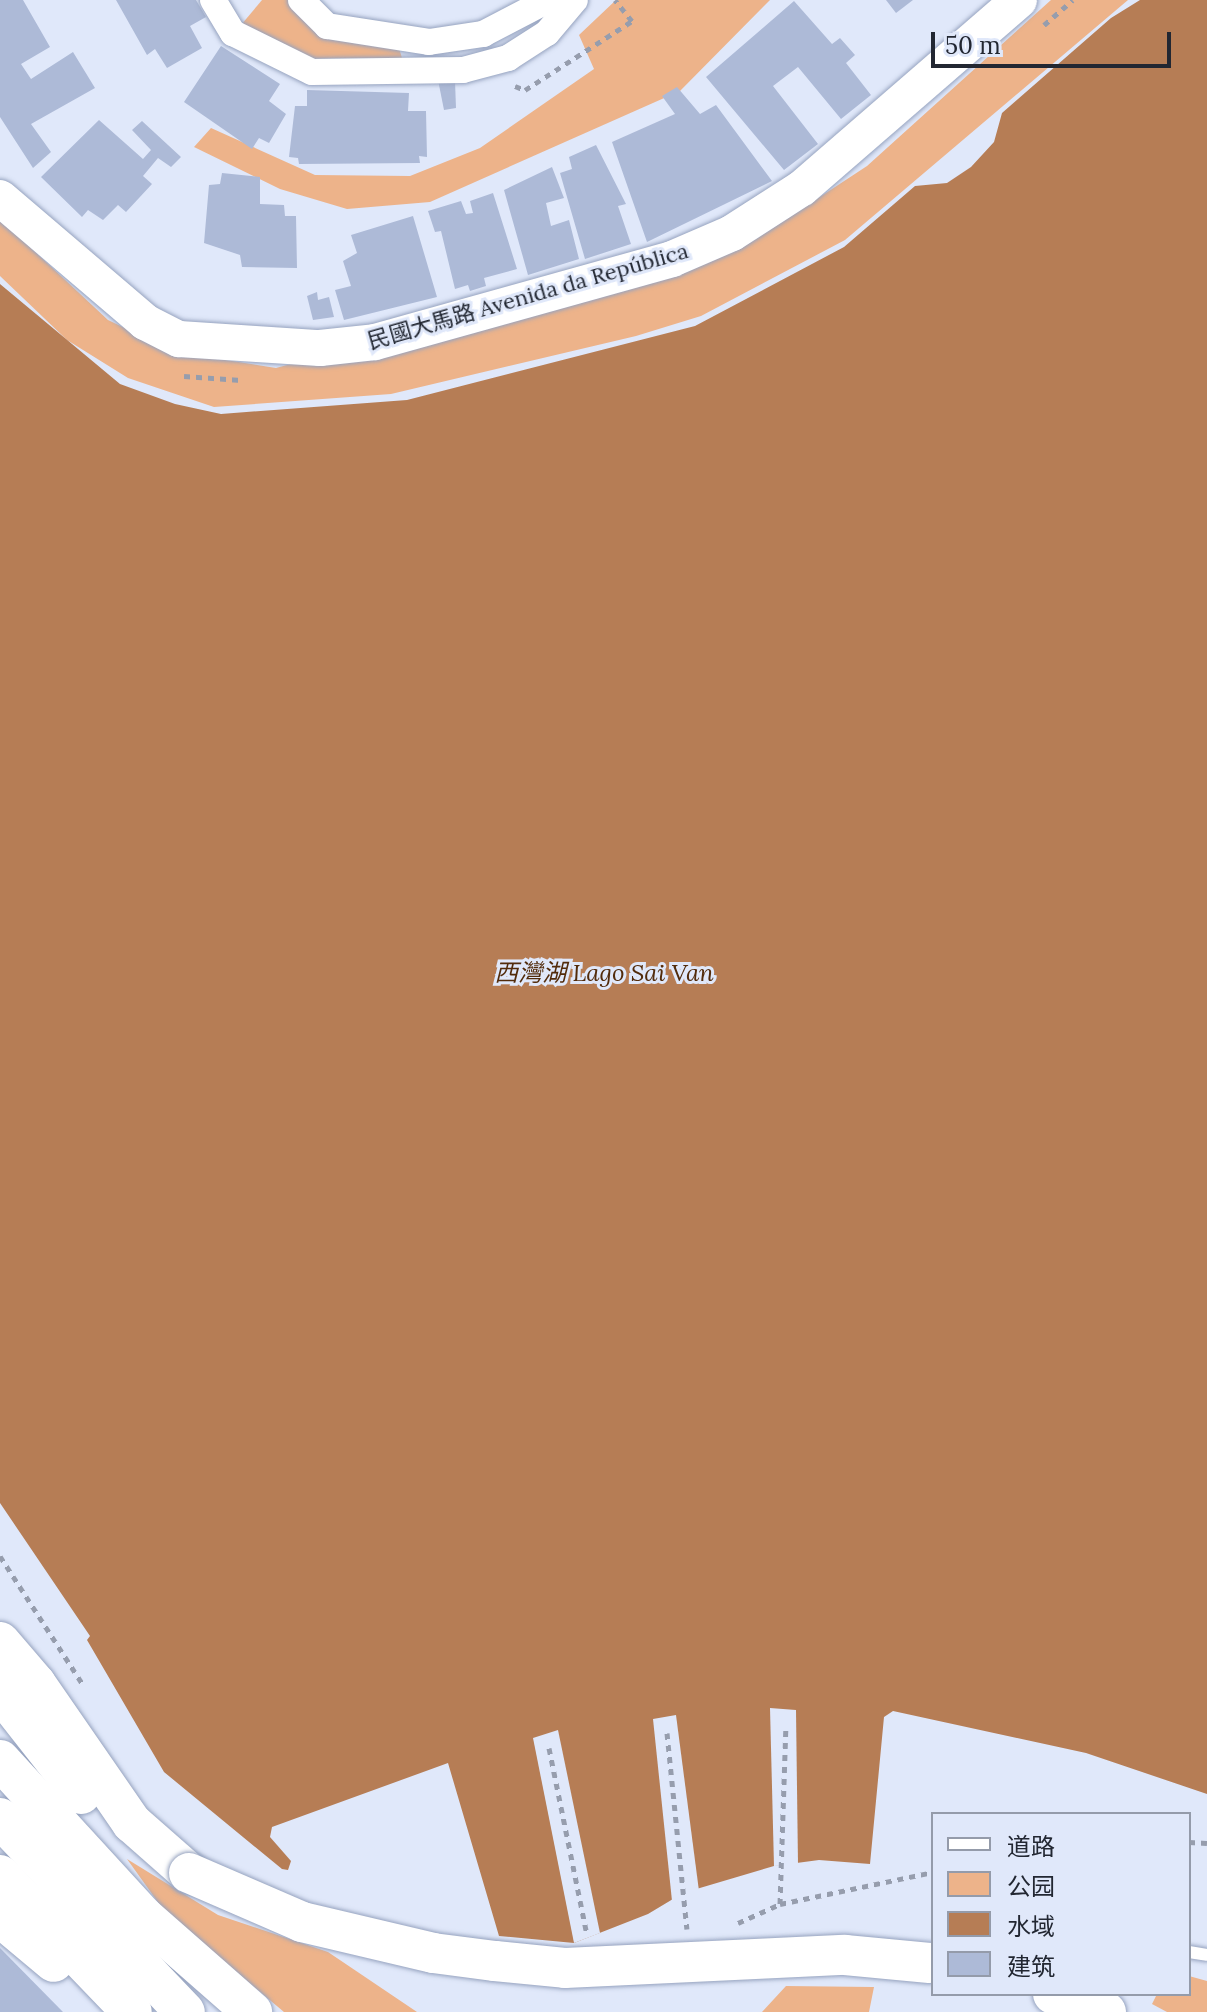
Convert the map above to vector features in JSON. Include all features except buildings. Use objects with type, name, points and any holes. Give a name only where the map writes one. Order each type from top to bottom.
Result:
[{"type":"main road","points":[[0,1642],[36,1684],[132,1823],[189,1873]]},
{"type":"main road","points":[[1,1692],[100,1817],[125,1840],[189,1873],[302,1922],[433,1953],[565,1968],[845,1955],[931,1963]]},
{"type":"main road","points":[[1,1692],[144,1917]]},
{"type":"main road","points":[[0,1760],[144,1917],[252,2012]]},
{"type":"main road","points":[[0,1818],[183,2012]]},
{"type":"main road","points":[[0,1861],[183,2012]]},
{"type":"main road","points":[[0,1875],[132,2012]]},
{"type":"main road","points":[[0,1917],[117,2012]]},
{"type":"main road","points":[[1059,1996],[1106,2012]]},
{"type":"street","points":[[213,0],[233,33],[312,72],[463,70],[508,58],[547,33],[575,0]]},
{"type":"street","points":[[301,0],[327,26],[429,42],[483,34],[548,0]]},
{"type":"street","name":"民國大馬路 Avenida da República","points":[[0,198],[145,322],[179,339],[320,348],[375,342],[672,259],[732,233],[802,188],[1019,0]]},
{"type":"path","points":[[0,1556],[90,1695]]},
{"type":"path","points":[[780,1904],[786,1726]]},
{"type":"path","points":[[667,1733],[687,1932]]},
{"type":"path","points":[[549,1748],[589,1948]]},
{"type":"green space","points":[[262,0],[294,0],[399,48],[402,58],[299,59],[241,25]]},
{"type":"green space","points":[[616,0],[770,0],[680,91],[430,202],[347,209],[280,189],[194,147],[211,128],[315,175],[410,176],[480,148],[594,69],[579,35]]},
{"type":"green space","points":[[1051,0],[1128,0],[845,240],[701,316],[636,336],[391,394],[214,407],[128,378],[67,340],[0,276],[0,219],[108,320],[175,352],[276,368],[756,239],[867,166]]},
{"type":"green space","points":[[127,1859],[218,1915],[328,1952],[417,2012],[284,2012],[165,1912]]},
{"type":"green space","points":[[1191,1977],[1207,1981],[1207,2012],[1167,2012],[1152,2004],[1156,1996],[1191,1996]]},
{"type":"green space","points":[[786,1986],[874,1987],[869,2012],[762,2012]]},
{"type":"water","name":"西灣湖 Lago Sai Van","points":[[1140,0],[1207,0],[1207,1794],[1086,1753],[893,1711],[884,1717],[870,1864],[819,1860],[774,1866],[683,1893],[648,1914],[574,1943],[499,1936],[448,1763],[272,1827],[270,1837],[291,1861],[288,1870],[282,1869],[164,1772],[87,1640],[90,1636],[0,1503],[0,284],[120,384],[175,404],[221,414],[407,400],[695,326],[844,247],[915,186],[947,183],[971,167],[994,142],[1002,113],[1111,18]]},
{"type":"pier","points":[[770,1708],[796,1710],[798,1865],[774,1866]]},
{"type":"pier","points":[[676,1715],[699,1891],[672,1901],[653,1719]]},
{"type":"pier","points":[[558,1730],[600,1933],[574,1943],[533,1738]]}]
